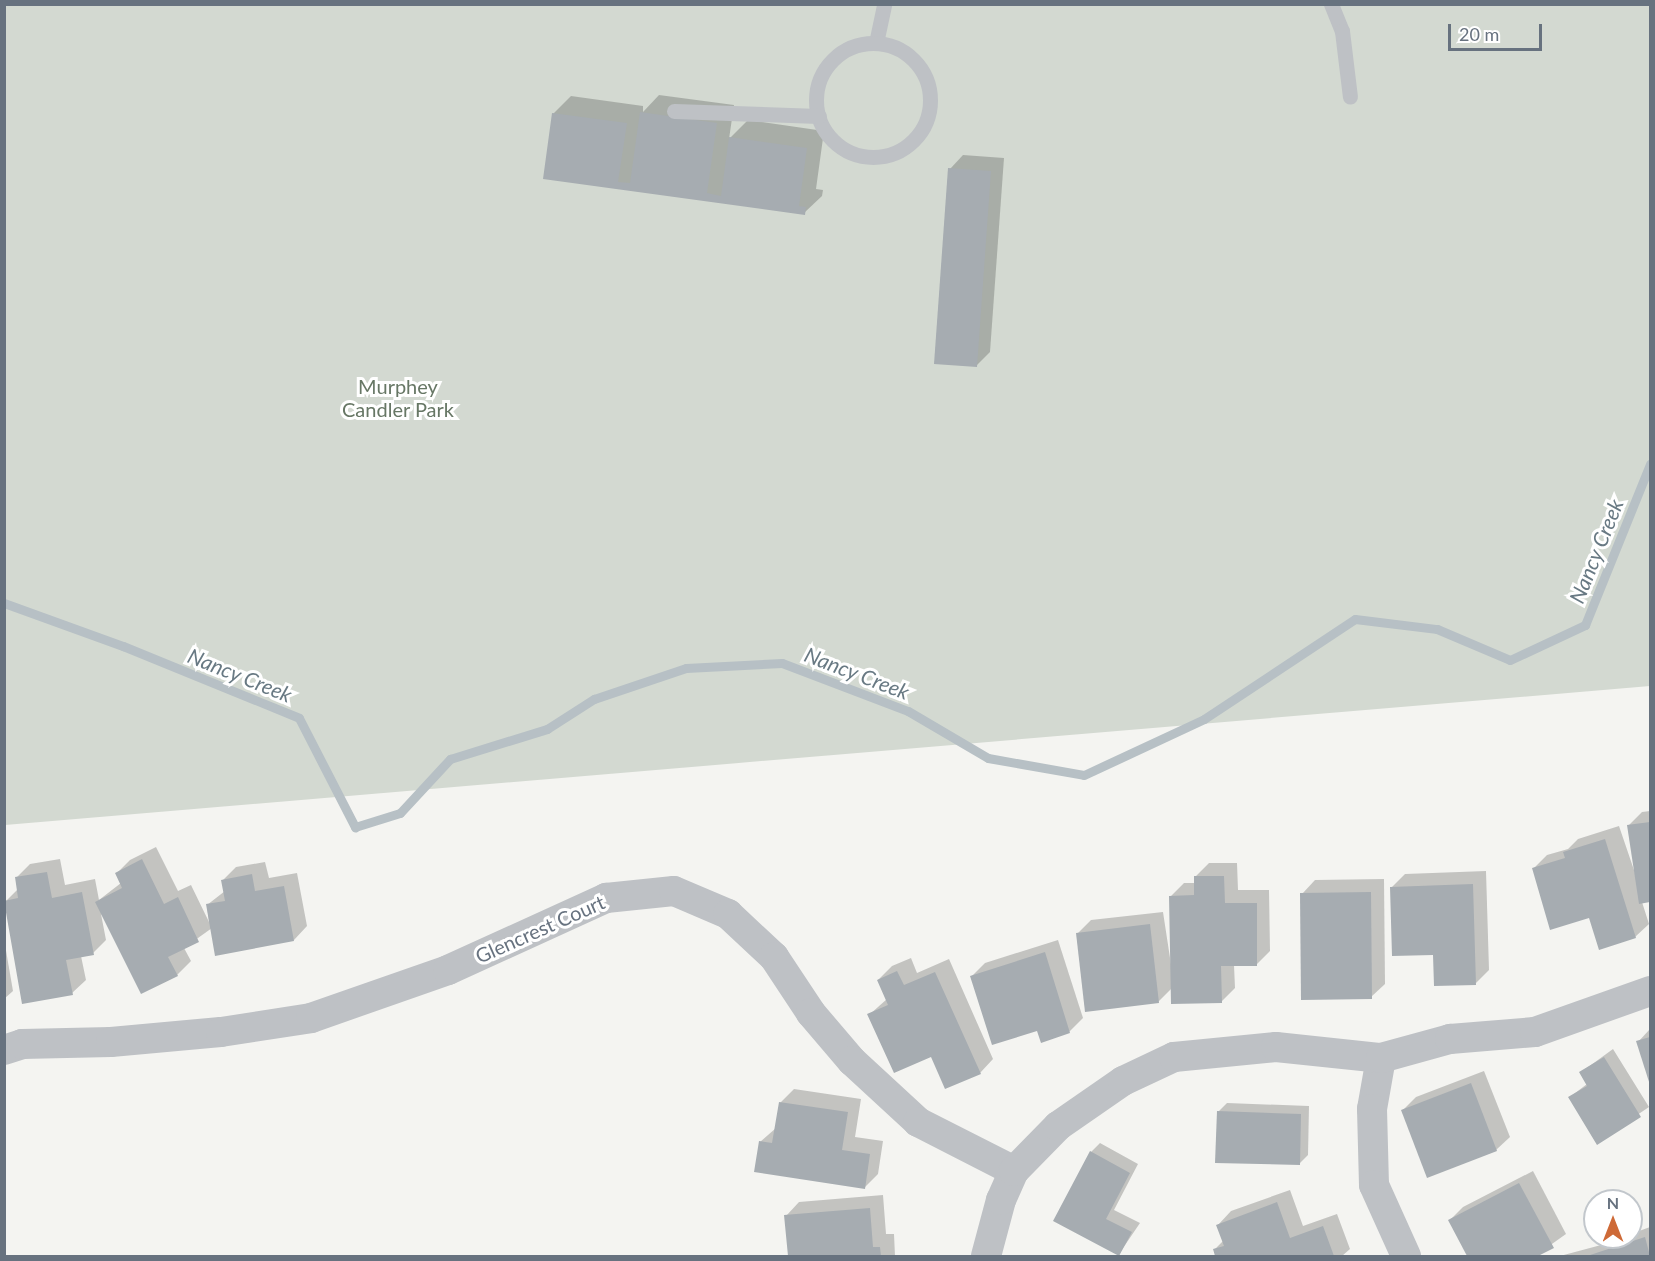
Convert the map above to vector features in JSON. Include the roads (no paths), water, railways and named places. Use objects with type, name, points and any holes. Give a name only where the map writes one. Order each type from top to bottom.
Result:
[{"type":"street","name":"Glencrest Court","points":[[4,1050],[22,1044],[111,1042],[221,1032],[311,1017],[448,970],[606,898],[674,891],[728,914],[774,957],[811,1013],[852,1061],[918,1122],[1014,1171]]},
{"type":"street","points":[[986,1257],[1001,1200],[1014,1171],[1058,1126],[1123,1081],[1174,1056],[1276,1047],[1381,1058],[1450,1039],[1535,1032],[1650,991]]},
{"type":"street","points":[[1381,1058],[1372,1109],[1374,1185],[1406,1257]]},
{"type":"lane","points":[[876,43],[884,4]]},
{"type":"lane","points":[[1331,4],[1342,31],[1350,97]]},
{"type":"lane","points":[[876,43],[909,55],[929,86],[926,121],[916,136],[902,149],[868,157],[849,151],[832,140],[819,116],[817,86],[826,68],[839,54],[856,45],[876,43]]},
{"type":"lane","points":[[674,111],[819,116]]},
{"type":"waterway","name":"Nancy Creek","points":[[4,603],[123,646],[299,718],[355,827],[400,813],[450,759],[547,729],[594,699],[686,668],[782,663],[908,711],[988,758],[1084,775],[1204,719],[1355,619],[1437,629],[1510,660],[1585,625],[1650,464]]},
{"type":"park label","name":"Murphey Candler Park","points":[[398,398]]}]
